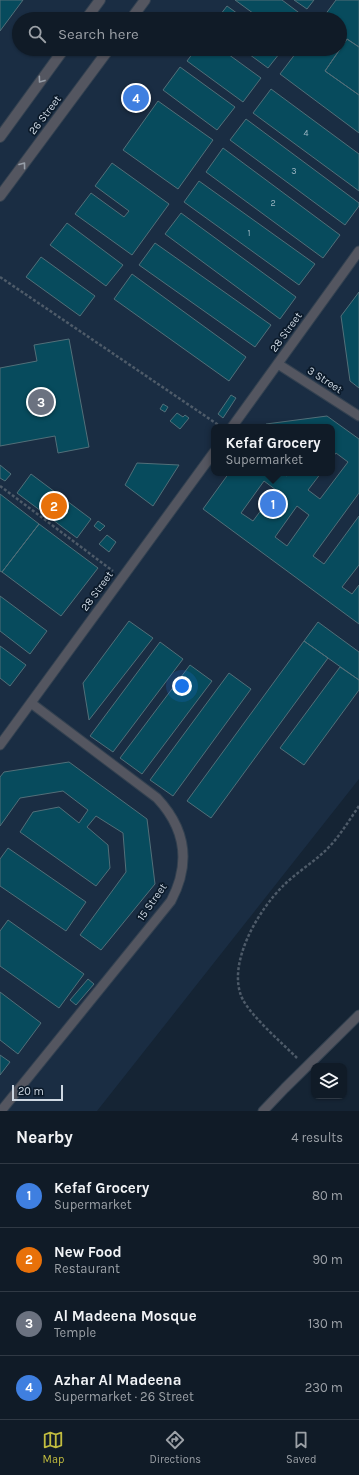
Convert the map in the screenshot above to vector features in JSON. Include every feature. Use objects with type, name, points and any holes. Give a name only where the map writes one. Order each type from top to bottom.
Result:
[{"type":"street","points":[[91,12],[100,0]]},
{"type":"street","points":[[136,12],[145,0]]},
{"type":"street","points":[[0,137],[59,56]]},
{"type":"street","name":"26 Street","points":[[0,196],[104,56]]},
{"type":"lane","name":"28 Street","points":[[234,424],[359,251]]},
{"type":"lane","name":"3 Street","points":[[278,364],[359,416]]},
{"type":"lane","name":"28 Street","points":[[0,745],[211,456]]},
{"type":"lane","name":"15 Street","points":[[1,1111],[170,901],[179,884],[183,866],[183,853],[178,829],[173,817],[161,802],[31,703]]},
{"type":"lane","points":[[263,1111],[305,1067],[359,1015]]},
{"type":"path","points":[[0,277],[217,424]]},
{"type":"path","points":[[0,486],[122,578]]},
{"type":"path","points":[[305,1067],[252,1012],[243,999],[238,984],[238,969],[249,935],[270,900],[299,872],[315,861],[331,845],[359,806]]},
{"type":"shaded area","points":[[0,0],[359,0],[359,779],[97,1111],[0,1111]]},
{"type":"building","points":[[0,0],[23,0],[14,12],[12,12],[12,15],[0,31]]},
{"type":"building","points":[[235,0],[282,0],[298,12],[251,12]]},
{"type":"building","points":[[294,0],[314,0],[307,9]]},
{"type":"building","points":[[336,0],[359,0],[359,47],[347,39],[347,12],[327,12]]},
{"type":"building","points":[[227,6],[235,12],[222,12]]},
{"type":"building","points":[[347,39],[359,47],[359,95],[325,71],[335,56],[347,56]]},
{"type":"building","points":[[191,56],[231,56],[261,78],[243,102],[187,61]]},
{"type":"building","points":[[252,56],[277,56],[268,68]]},
{"type":"building","points":[[294,56],[335,56],[325,71],[359,95],[359,133],[280,74]]},
{"type":"building","points":[[180,67],[235,107],[217,130],[163,90]]},
{"type":"building","points":[[271,89],[359,154],[359,191],[253,113]]},
{"type":"building","points":[[158,101],[213,140],[178,189],[123,150]]},
{"type":"building","points":[[246,119],[359,203],[359,206],[345,225],[230,140]]},
{"type":"building","points":[[223,148],[340,235],[323,258],[206,172]]},
{"type":"building","points":[[112,163],[169,204],[132,255],[75,214],[91,193],[124,217],[129,211],[95,186]]},
{"type":"building","points":[[199,181],[315,264],[299,285],[184,202]]},
{"type":"building","points":[[181,213],[296,297],[280,319],[165,234]]},
{"type":"building","points":[[67,223],[123,265],[106,286],[50,245]]},
{"type":"building","points":[[155,243],[271,325],[255,347],[139,265]]},
{"type":"building","points":[[41,257],[95,296],[80,316],[26,277]]},
{"type":"building","points":[[132,274],[246,357],[229,381],[114,299]]},
{"type":"building","points":[[359,292],[359,388],[350,381],[341,316]]},
{"type":"building","points":[[69,339],[89,447],[58,453],[55,436],[0,446],[0,368],[37,361],[34,345]]},
{"type":"building","points":[[231,395],[236,398],[223,418],[218,414]]},
{"type":"building","points":[[163,404],[168,407],[165,412],[160,409]]},
{"type":"building","points":[[177,413],[183,417],[185,415],[189,418],[180,429],[170,421]]},
{"type":"building","points":[[327,416],[359,439],[359,493],[313,556],[324,564],[359,516],[359,565],[342,587],[352,594],[359,585],[359,624],[203,509],[227,476],[319,476],[308,490],[320,499],[348,462],[336,453],[335,454],[335,424],[266,424]],"holes":[[[264,481],[276,490],[253,521],[241,513]],[[297,506],[309,515],[287,546],[275,537]]]},
{"type":"building","points":[[137,463],[179,465],[153,506],[125,485]]},
{"type":"building","points":[[0,465],[11,474],[5,481],[0,478]]},
{"type":"building","points":[[31,474],[91,519],[77,538],[17,493]]},
{"type":"building","points":[[0,494],[39,524],[2,572],[0,571]]},
{"type":"building","points":[[98,521],[105,526],[100,531],[94,526]]},
{"type":"building","points":[[39,524],[98,568],[61,616],[2,572]]},
{"type":"building","points":[[107,535],[116,542],[109,552],[99,544]]},
{"type":"building","points":[[0,596],[47,631],[30,654],[0,631]]},
{"type":"building","points":[[129,621],[153,638],[89,720],[83,683]]},
{"type":"building","points":[[318,622],[359,652],[359,680],[304,641]]},
{"type":"building","points":[[304,641],[328,658],[211,818],[187,801]]},
{"type":"building","points":[[160,642],[183,659],[113,752],[90,736]]},
{"type":"building","points":[[0,646],[26,665],[10,686],[0,678]]},
{"type":"building","points":[[190,665],[212,681],[142,774],[120,758]]},
{"type":"building","points":[[340,667],[359,680],[359,690],[304,765],[280,748]]},
{"type":"building","points":[[229,673],[251,689],[173,796],[150,780]]},
{"type":"building","points":[[69,762],[147,819],[155,884],[101,950],[80,935],[126,872],[123,833],[96,816],[87,827],[108,845],[110,868],[96,886],[20,832],[33,812],[59,807],[79,823],[88,810],[63,791],[20,798],[0,826],[0,777],[4,772]]},
{"type":"building","points":[[8,848],[86,902],[66,931],[0,886],[0,859]]},
{"type":"building","points":[[8,920],[84,974],[59,1008],[0,966],[0,931]]},
{"type":"building","points":[[88,979],[94,984],[76,1005],[70,1000]]},
{"type":"building","points":[[0,992],[41,1023],[18,1054],[0,1040]]},
{"type":"building","points":[[0,1055],[10,1062],[0,1075]]},
{"type":"place","name":"Azhar Al Madeena","points":[[136,98]]},
{"type":"place","name":"Al Madeena Mosque","points":[[41,402]]},
{"type":"place","name":"Kefaf Grocery","points":[[273,504]]},
{"type":"place","name":"New Food","points":[[54,506]]}]
